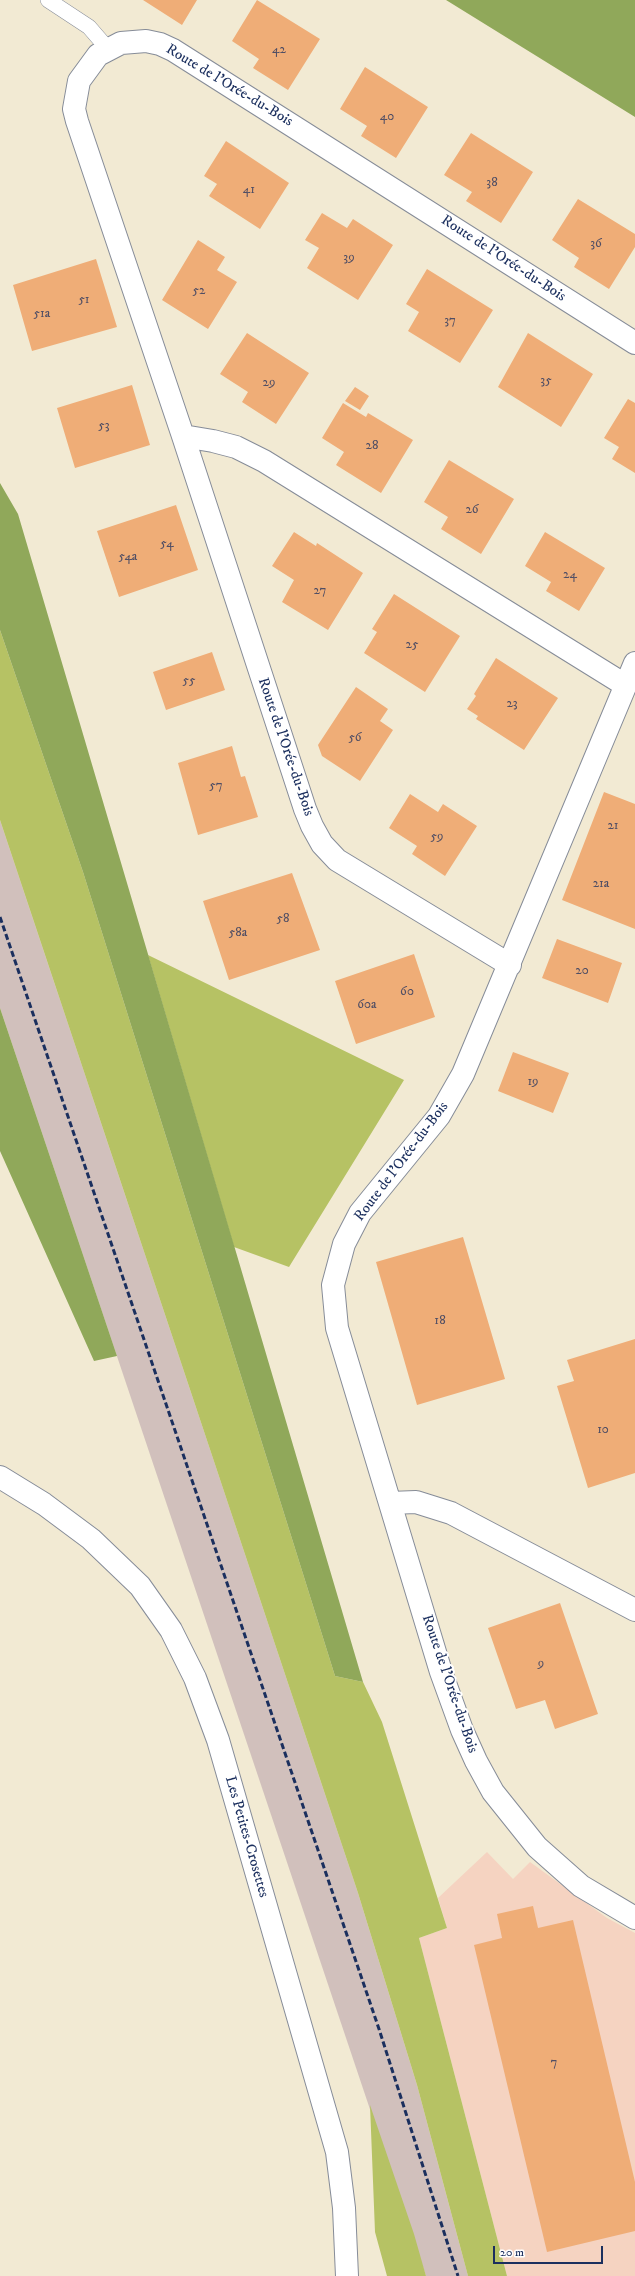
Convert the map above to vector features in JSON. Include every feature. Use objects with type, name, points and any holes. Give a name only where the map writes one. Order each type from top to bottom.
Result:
[{"type":"street","name":"Route de l'Orée-du-Bois","points":[[510,964],[337,860],[322,844],[304,809],[183,436],[74,109],[79,81],[88,65],[98,55],[108,49],[135,41],[160,44],[173,50],[635,343]]},
{"type":"street","points":[[183,436],[213,441],[236,447],[264,461],[624,685]]},
{"type":"street","name":"Route de l'Orée-du-Bois","points":[[635,663],[624,685],[510,964],[463,1074],[439,1116],[360,1213],[344,1244],[337,1264],[333,1284],[337,1328],[452,1702],[476,1761],[494,1792],[516,1823],[558,1867],[581,1886],[635,1918]]},
{"type":"street","name":"Les Petites-Crosettes","points":[[0,1477],[44,1504],[91,1538],[140,1586],[171,1630],[195,1678],[218,1740],[337,2152],[344,2208],[347,2276]]},
{"type":"street","points":[[390,1504],[416,1502],[451,1513],[635,1610]]},
{"type":"lane","points":[[48,0],[89,27],[108,49]]},
{"type":"shaded area","points":[[0,820],[358,1893],[417,2085],[468,2276],[426,2276],[0,1008]]},
{"type":"shaded area","points":[[487,1852],[513,1879],[530,1862],[607,1918],[635,1933],[635,2276],[507,2276],[419,1938],[447,1928],[438,1898]]},
{"type":"green space","points":[[446,0],[635,0],[635,117]]},
{"type":"green space","points":[[0,483],[18,514],[363,1682],[335,1676],[83,872],[0,630]]},
{"type":"green space","points":[[0,630],[83,872],[335,1676],[363,1682],[382,1722],[447,1928],[419,1938],[507,2276],[468,2276],[417,2085],[358,1893],[0,820]]},
{"type":"green space","points":[[148,955],[404,1080],[289,1267],[234,1247]]},
{"type":"green space","points":[[0,1008],[117,1356],[94,1361],[0,1151]]},
{"type":"green space","points":[[370,2105],[414,2234],[426,2276],[387,2276],[375,2232]]},
{"type":"building","points":[[143,0],[197,0],[182,25]]},
{"type":"building","points":[[257,0],[320,39],[288,90],[253,68],[259,59],[232,41]]},
{"type":"building","points":[[365,67],[428,107],[396,158],[361,136],[367,126],[340,109]]},
{"type":"building","points":[[471,133],[533,172],[501,223],[466,201],[472,192],[444,175]]},
{"type":"building","points":[[226,141],[289,183],[260,229],[209,196],[217,184],[204,176]]},
{"type":"building","points":[[578,199],[635,234],[635,247],[609,289],[574,267],[579,258],[552,240]]},
{"type":"building","points":[[322,213],[347,228],[353,219],[393,245],[358,300],[307,268],[319,248],[305,240]]},
{"type":"building","points":[[198,240],[225,257],[217,270],[237,282],[208,329],[162,300]]},
{"type":"building","points":[[96,259],[117,327],[32,351],[13,285]]},
{"type":"building","points":[[427,269],[493,310],[460,363],[408,331],[419,312],[406,304]]},
{"type":"building","points":[[247,333],[309,373],[276,424],[242,402],[248,392],[220,374]]},
{"type":"building","points":[[528,333],[593,374],[561,427],[498,387]]},
{"type":"building","points":[[132,385],[150,445],[75,468],[57,408]]},
{"type":"building","points":[[355,387],[369,396],[360,410],[345,401]]},
{"type":"building","points":[[628,399],[635,403],[635,473],[612,459],[619,447],[604,438]]},
{"type":"building","points":[[343,403],[366,417],[368,413],[413,440],[381,493],[336,465],[344,452],[322,438]]},
{"type":"building","points":[[449,460],[514,499],[481,554],[441,529],[448,517],[424,502]]},
{"type":"building","points":[[176,505],[198,570],[119,597],[97,531]]},
{"type":"building","points":[[294,532],[316,546],[317,543],[363,573],[328,630],[282,602],[294,580],[272,566]]},
{"type":"building","points":[[545,532],[605,568],[579,611],[546,591],[551,582],[525,566]]},
{"type":"building","points":[[394,594],[460,636],[425,692],[364,653],[377,632],[372,629]]},
{"type":"building","points":[[212,652],[225,690],[166,710],[153,672]]},
{"type":"building","points":[[496,658],[558,698],[524,750],[476,719],[478,716],[467,709],[476,696],[474,694]]},
{"type":"building","points":[[356,687],[388,709],[380,721],[393,730],[360,781],[322,756],[318,745]]},
{"type":"building","points":[[232,746],[241,777],[245,776],[258,817],[198,835],[178,763]]},
{"type":"building","points":[[604,792],[635,804],[635,929],[562,900]]},
{"type":"building","points":[[410,794],[438,812],[443,804],[477,826],[445,876],[412,854],[417,846],[389,828]]},
{"type":"building","points":[[292,873],[320,950],[229,980],[203,901]]},
{"type":"building","points":[[557,939],[622,963],[608,1003],[542,978]]},
{"type":"building","points":[[414,954],[435,1017],[356,1044],[335,981]]},
{"type":"building","points":[[513,1052],[569,1073],[553,1113],[498,1091]]},
{"type":"building","points":[[463,1237],[505,1379],[417,1405],[376,1262]]},
{"type":"building","points":[[635,1339],[635,1473],[588,1488],[557,1386],[574,1381],[567,1360]]},
{"type":"building","points":[[560,1603],[598,1714],[555,1729],[545,1700],[516,1709],[488,1628]]},
{"type":"building","points":[[533,1906],[538,1928],[573,1920],[635,2182],[635,2231],[547,2252],[474,1945],[502,1938],[497,1914]]},
{"type":"railway","points":[[0,917],[379,2029],[458,2276]]}]
